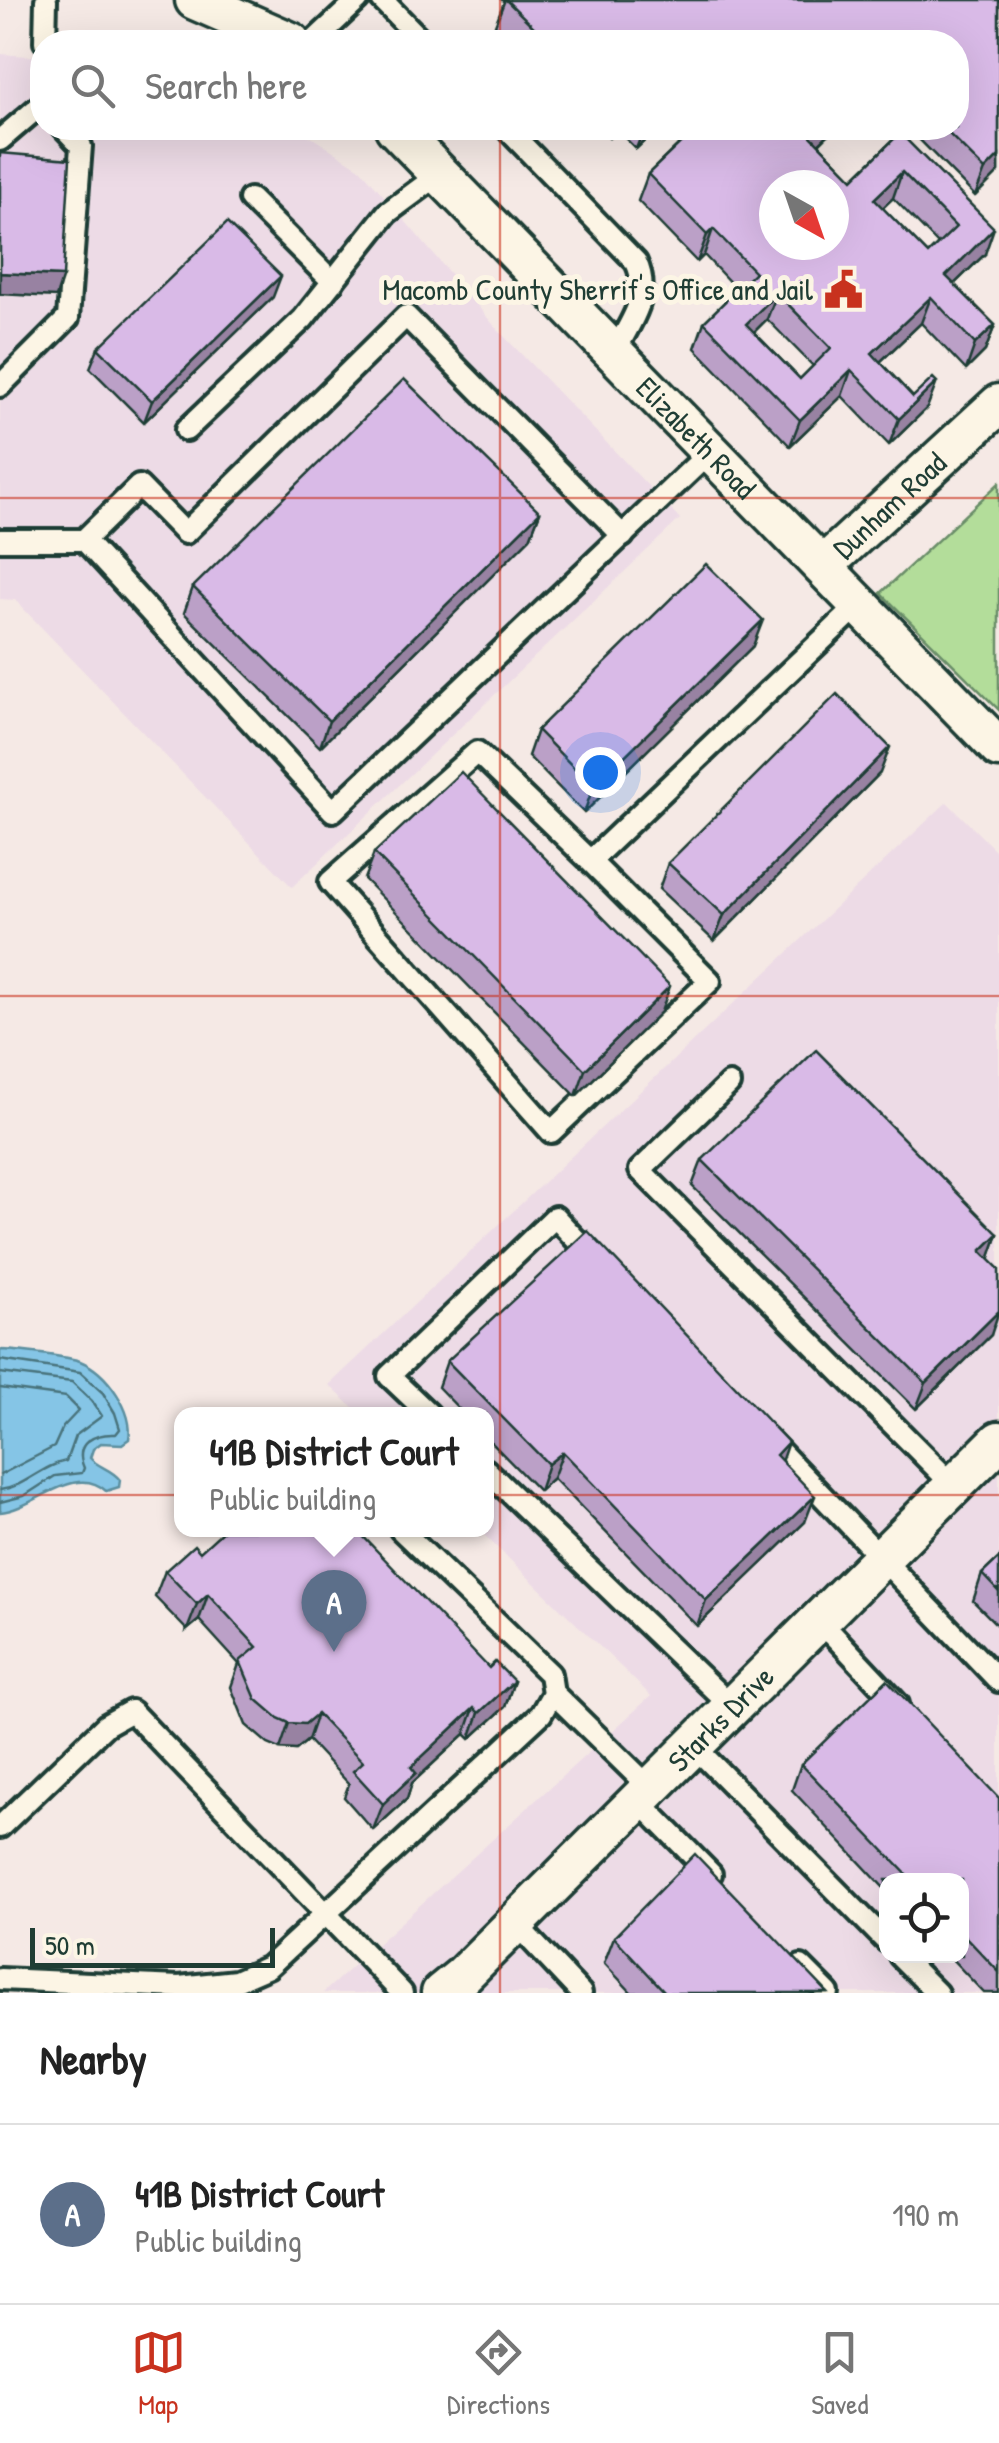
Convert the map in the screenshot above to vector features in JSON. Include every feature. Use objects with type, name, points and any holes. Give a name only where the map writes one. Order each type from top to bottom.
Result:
[{"type":"street","points":[[195,0],[264,30]]},
{"type":"street","name":"Elizabeth Road","points":[[408,140],[999,748]]},
{"type":"street","name":"Dunham Road","points":[[823,566],[999,404]]},
{"type":"street","name":"Starks Drive","points":[[452,1990],[818,1618],[999,1442]]},
{"type":"lane","points":[[45,30],[46,0]]},
{"type":"lane","points":[[326,30],[358,0]]},
{"type":"lane","points":[[382,0],[411,30]]},
{"type":"lane","points":[[0,140],[30,114]]},
{"type":"lane","points":[[0,386],[68,318],[81,146],[75,140]]},
{"type":"lane","points":[[518,140],[636,262],[644,279],[642,299],[615,351]]},
{"type":"lane","points":[[186,430],[303,319],[387,214],[442,173]]},
{"type":"lane","points":[[250,199],[333,282]]},
{"type":"lane","points":[[0,540],[84,540],[139,486],[186,533],[406,316],[623,536]]},
{"type":"lane","points":[[84,540],[333,811],[712,451]]},
{"type":"lane","points":[[590,861],[860,604]]},
{"type":"lane","points":[[477,752],[590,861],[710,981],[551,1132],[330,882],[477,752]]},
{"type":"lane","points":[[729,1084],[640,1170],[954,1485]]},
{"type":"lane","points":[[421,1407],[389,1376],[555,1217],[609,1274]]},
{"type":"lane","points":[[745,1415],[999,1681]]},
{"type":"lane","points":[[494,1478],[731,1706]]},
{"type":"lane","points":[[0,1980],[179,1987],[236,1981],[268,1967],[541,1714],[552,1693],[550,1674],[408,1537]]},
{"type":"lane","points":[[818,1618],[908,1714]]},
{"type":"lane","points":[[552,1693],[719,1882]]},
{"type":"lane","points":[[0,1827],[106,1725],[132,1711],[402,1993]]},
{"type":"lane","points":[[692,1745],[879,1935]]},
{"type":"lane","points":[[515,1923],[581,1993]]},
{"type":"lane","points":[[787,1952],[828,1993]]},
{"type":"lane","points":[[907,1963],[938,1993]]},
{"type":"shaded area","points":[[0,54],[30,56],[30,140],[316,140],[360,168],[498,330],[680,519],[292,887],[15,600],[0,599]]},
{"type":"shaded area","points":[[947,802],[999,854],[999,1993],[323,1993],[651,1696],[486,1537],[494,1537],[494,1407],[353,1407],[329,1385]]},
{"type":"green space","points":[[999,483],[999,710],[881,593]]},
{"type":"water","points":[[0,1350],[80,1361],[109,1383],[123,1405],[129,1439],[122,1444],[101,1443],[90,1458],[117,1476],[119,1487],[106,1491],[94,1483],[68,1484],[0,1512]]},
{"type":"building","points":[[506,0],[999,0],[999,156],[985,170],[955,140],[969,140],[969,30],[537,30]]},
{"type":"building","points":[[683,140],[815,140],[844,170],[759,170],[759,260],[849,260],[849,175],[853,179],[893,140],[907,140],[994,228],[946,276],[995,325],[975,344],[931,297],[872,353],[913,397],[933,378],[937,382],[899,419],[851,370],[800,420],[704,322],[755,272],[713,229],[707,235],[648,174]],"holes":[[[902,172],[956,227],[928,254],[874,199]],[[777,293],[831,348],[800,379],[746,324]]]},
{"type":"building","points":[[0,153],[70,159],[63,276],[0,273]]},
{"type":"building","points":[[227,223],[281,276],[152,401],[98,348]]},
{"type":"building","points":[[404,379],[540,512],[329,721],[193,587]]},
{"type":"building","points":[[706,564],[763,620],[593,787],[537,730]]},
{"type":"building","points":[[837,694],[890,747],[724,915],[668,863]]},
{"type":"building","points":[[461,772],[670,986],[585,1070],[374,853]]},
{"type":"building","points":[[816,1050],[998,1234],[981,1251],[999,1269],[999,1311],[926,1383],[702,1160]]},
{"type":"building","points":[[588,1231],[788,1442],[776,1455],[815,1496],[706,1600],[563,1452],[548,1464],[447,1361]]},
{"type":"building","points":[[216,1537],[364,1537],[489,1668],[495,1662],[514,1681],[479,1713],[474,1708],[411,1767],[416,1773],[383,1804],[353,1771],[363,1762],[317,1714],[305,1724],[289,1723],[256,1699],[240,1661],[257,1647],[208,1594],[197,1604],[165,1571],[194,1545],[200,1552]]},
{"type":"building","points":[[999,1558],[999,1592],[982,1574]]},
{"type":"building","points":[[887,1680],[999,1798],[999,1972],[969,1940],[969,1873],[905,1873],[801,1764]]},
{"type":"building","points":[[695,1854],[828,1993],[666,1993],[614,1937]]},
{"type":"place","name":"Macomb County Sherrif's Office and Jail","points":[[843,289]]},
{"type":"place","name":"41B District Court","points":[[334,1652]]}]
